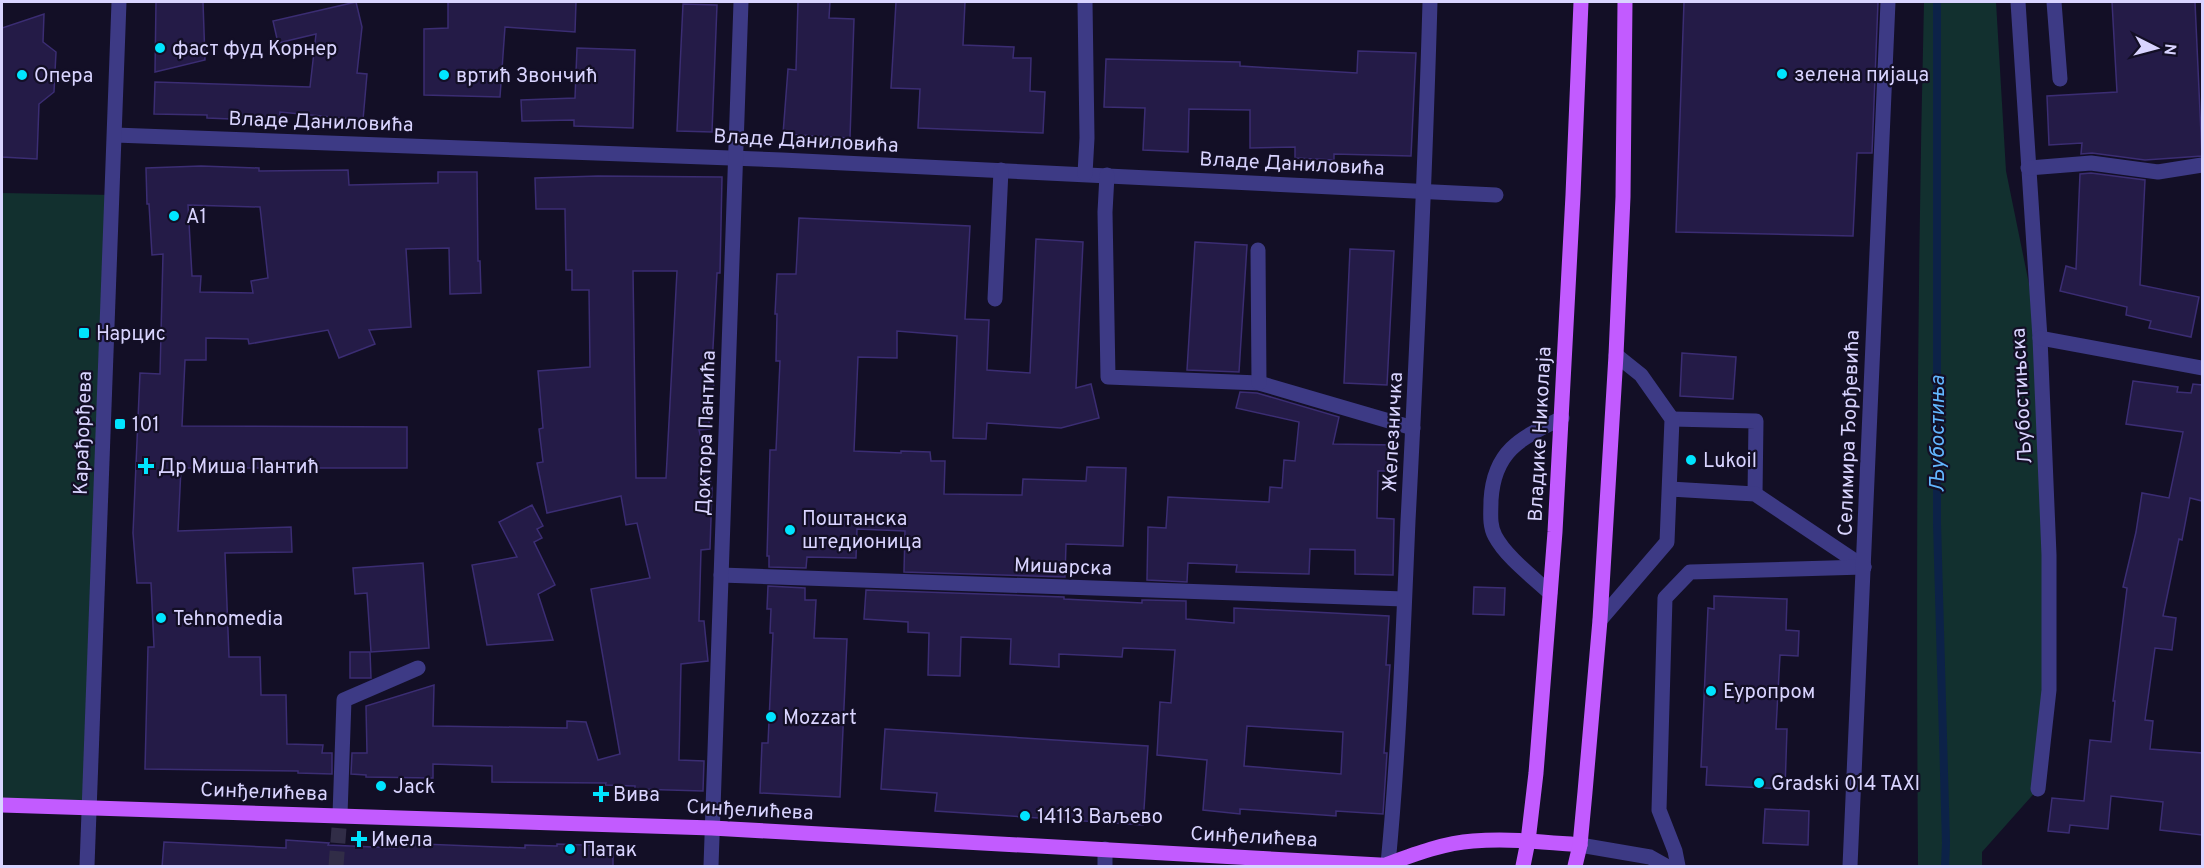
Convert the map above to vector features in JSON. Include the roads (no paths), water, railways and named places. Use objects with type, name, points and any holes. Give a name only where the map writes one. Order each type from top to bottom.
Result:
[{"type":"main road","name":"Владике Николаја","points":[[1523,867],[1528,841],[1550,593],[1562,418],[1581,2]]},
{"type":"main road","points":[[1575,867],[1580,845],[1600,620],[1616,355],[1623,197],[1626,2]]},
{"type":"main road","name":"Синђелићева","points":[[2,805],[712,828],[1106,849],[1196,860],[1393,866],[1417,853],[1472,840],[1580,845]]},
{"type":"street","name":"Карађорђева","points":[[87,867],[119,2]]},
{"type":"street","name":"Доктора Пантића","points":[[711,867],[741,2]]},
{"type":"street","points":[[1085,2],[1087,138],[1085,174]]},
{"type":"street","name":"Железничка","points":[[1393,866],[1394,798],[1424,190],[1430,2]]},
{"type":"street","name":"Селимира Ђорђевића","points":[[1850,867],[1888,2]]},
{"type":"street","name":"Љубостињска","points":[[2018,2],[2040,338],[2050,623],[2049,690],[2038,789]]},
{"type":"street","points":[[2054,2],[2060,79]]},
{"type":"street","name":"Владе Даниловића","points":[[115,135],[736,158],[1496,195]]},
{"type":"street","points":[[2028,168],[2091,163],[2158,172],[2202,165]]},
{"type":"street","points":[[995,299],[1001,170]]},
{"type":"street","points":[[1107,175],[1105,212],[1108,377],[1259,383],[1413,428]]},
{"type":"street","points":[[1258,250],[1259,383]]},
{"type":"street","points":[[2040,338],[2202,368]]},
{"type":"street","points":[[1600,620],[1667,542],[1672,419],[1641,375],[1616,355]]},
{"type":"street","points":[[1550,593],[1495,537],[1491,522],[1491,497],[1494,476],[1503,457],[1514,444],[1562,418]]},
{"type":"street","points":[[1672,419],[1756,421],[1755,494]]},
{"type":"street","points":[[1670,489],[1755,494],[1864,567]]},
{"type":"street","points":[[1678,867],[1675,851],[1659,810],[1665,598],[1689,572],[1864,567]]},
{"type":"street","name":"Мишарска","points":[[721,575],[1404,599]]},
{"type":"street","points":[[340,815],[344,700],[418,668]]},
{"type":"street","name":"Синђелићева","points":[[1580,845],[1650,857],[1666,867]]},
{"type":"street","points":[[1105,867],[1106,849]]},
{"type":"waterway","name":"Љубостиња","points":[[1937,2],[1937,524],[1945,866]]},
{"type":"tunnel","points":[[336,866],[340,815]]},
{"type":"place","name":"фаст фуд Корнер","points":[[160,48]]},
{"type":"place","name":"зелена пијаца","points":[[1782,74]]},
{"type":"place","name":"Опера","points":[[22,75]]},
{"type":"place","name":"вртић Звончић","points":[[444,75]]},
{"type":"place","name":"A1","points":[[174,216]]},
{"type":"place","name":"Нарцис","points":[[84,333]]},
{"type":"place","name":"101","points":[[120,424]]},
{"type":"place","name":"Lukoil","points":[[1691,460]]},
{"type":"place","name":"Др Миша Пантић","points":[[146,466]]},
{"type":"place","name":"Поштанска штедионица","points":[[790,530]]},
{"type":"place","name":"Tehnomedia","points":[[161,618]]},
{"type":"place","name":"Еуропром","points":[[1711,691]]},
{"type":"place","name":"Mozzart","points":[[771,717]]},
{"type":"place","name":"Gradski 014 TAXI","points":[[1759,783]]},
{"type":"place","name":"Jack","points":[[381,786]]},
{"type":"place","name":"Вива","points":[[601,794]]},
{"type":"place","name":"14113 Ваљево","points":[[1025,816]]},
{"type":"place","name":"Имела","points":[[359,839]]},
{"type":"place","name":"Патак","points":[[570,849]]}]
